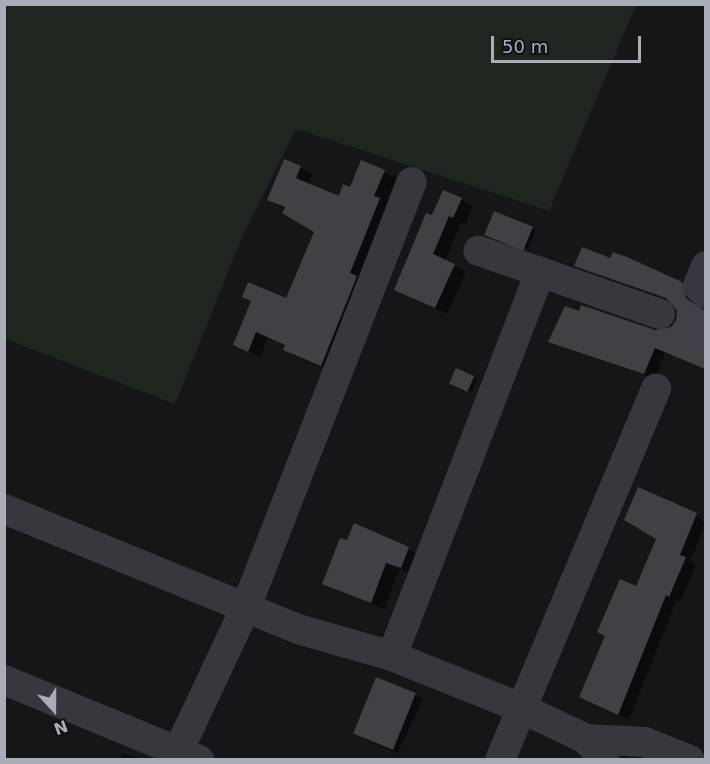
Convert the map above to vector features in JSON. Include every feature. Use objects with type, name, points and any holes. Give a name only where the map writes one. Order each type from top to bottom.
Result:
[{"type":"street","points":[[4,680],[184,756],[246,606],[412,182]]},
{"type":"street","points":[[479,251],[660,314]]},
{"type":"street","points":[[705,266],[698,286],[705,294]]},
{"type":"street","points":[[392,656],[540,272]]},
{"type":"street","points":[[500,759],[519,707],[656,388]]},
{"type":"street","points":[[4,508],[298,629],[392,656],[519,707],[595,749],[645,742],[690,759]]},
{"type":"shaded area","points":[[4,5],[636,5],[549,211],[296,129],[241,240],[175,404],[5,339]]},
{"type":"building","points":[[284,159],[301,166],[296,178],[339,196],[343,184],[350,187],[361,160],[385,170],[374,196],[380,198],[350,273],[357,276],[321,366],[283,350],[285,345],[256,332],[248,352],[233,345],[251,301],[242,297],[248,282],[286,298],[314,232],[282,213],[285,207],[267,200]]},
{"type":"building","points":[[443,190],[462,198],[453,218],[449,216],[433,254],[455,264],[435,308],[394,290],[426,213],[432,215]]},
{"type":"building","points":[[494,211],[533,227],[523,251],[484,235]]},
{"type":"building","points":[[582,247],[610,258],[613,252],[682,282],[686,298],[705,311],[705,369],[655,348],[644,374],[548,342],[565,306],[579,311],[581,305],[655,330],[671,327],[676,320],[677,310],[666,298],[574,266]]},
{"type":"building","points":[[456,368],[474,376],[467,392],[449,384]]},
{"type":"building","points":[[638,487],[697,513],[680,555],[686,557],[669,597],[666,595],[618,715],[579,697],[605,636],[597,632],[620,579],[636,586],[656,539],[624,520]]},
{"type":"building","points":[[354,523],[409,547],[401,568],[386,563],[371,603],[322,584],[340,538],[347,540]]},
{"type":"building","points":[[376,677],[416,693],[393,750],[353,734]]}]
